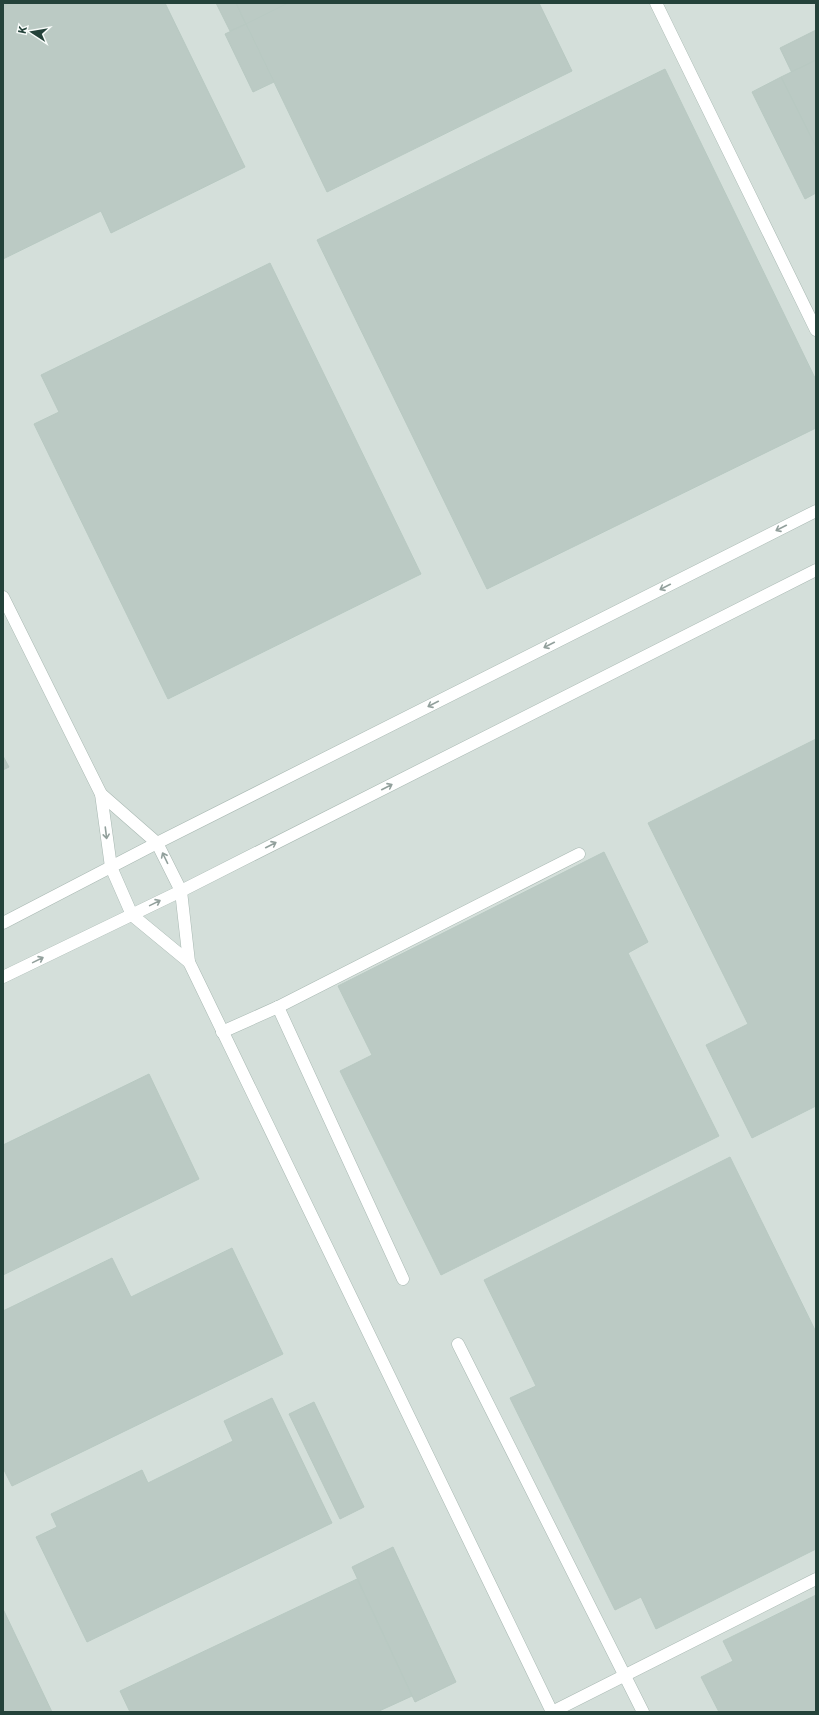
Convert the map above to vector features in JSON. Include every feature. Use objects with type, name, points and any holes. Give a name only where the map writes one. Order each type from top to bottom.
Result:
[{"type":"street","points":[[656,3],[816,330]]},
{"type":"street","points":[[3,923],[157,843],[816,511]]},
{"type":"street","points":[[3,977],[181,891],[816,570]]},
{"type":"street","points":[[3,597],[101,794],[110,867],[132,915],[189,962]]},
{"type":"street","points":[[101,794],[157,843],[181,891],[189,962],[552,1712],[816,1579]]},
{"type":"street","points":[[222,1032],[278,1007],[579,854]]},
{"type":"street","points":[[278,1007],[403,1279]]},
{"type":"street","points":[[458,1344],[643,1712]]},
{"type":"shaded area","points":[[3,3],[816,3],[816,1712],[3,1712]]},
{"type":"building","points":[[4,3],[165,3],[245,167],[111,233],[101,211],[3,259]]},
{"type":"building","points":[[216,3],[236,3],[246,24],[230,31]]},
{"type":"building","points":[[236,3],[288,3],[246,24]]},
{"type":"building","points":[[288,3],[539,3],[572,71],[327,192],[246,24]]},
{"type":"building","points":[[246,24],[274,82],[253,92],[225,34]]},
{"type":"building","points":[[816,30],[816,60],[792,73],[780,48]]},
{"type":"building","points":[[816,60],[816,147],[781,77]]},
{"type":"building","points":[[665,69],[816,380],[816,428],[487,589],[317,240]]},
{"type":"building","points":[[781,77],[816,147],[816,193],[805,199],[752,92]]},
{"type":"building","points":[[270,263],[421,574],[168,699],[34,424],[59,412],[41,375]]},
{"type":"building","points":[[816,739],[816,1106],[752,1138],[706,1045],[748,1024],[648,823]]},
{"type":"building","points":[[3,756],[9,767],[3,770]]},
{"type":"building","points":[[604,852],[648,942],[628,953],[719,1136],[441,1275],[340,1071],[372,1055],[338,986]]},
{"type":"building","points":[[149,1074],[199,1179],[3,1275],[3,1145]]},
{"type":"building","points":[[730,1157],[816,1332],[816,1549],[656,1629],[641,1597],[615,1610],[510,1398],[536,1386],[484,1280]]},
{"type":"building","points":[[232,1248],[283,1354],[12,1486],[3,1468],[3,1311],[112,1258],[131,1297]]},
{"type":"building","points":[[272,1398],[332,1523],[87,1642],[36,1537],[57,1527],[51,1514],[142,1470],[148,1483],[233,1441],[224,1421]]},
{"type":"building","points":[[314,1402],[364,1507],[340,1519],[289,1414]]},
{"type":"building","points":[[393,1547],[456,1682],[415,1702],[352,1567]]},
{"type":"building","points":[[357,1579],[412,1696],[377,1712],[130,1712],[120,1691]]},
{"type":"building","points":[[816,1595],[816,1712],[719,1712],[701,1677],[733,1661],[723,1641]]},
{"type":"building","points":[[3,1609],[52,1712],[3,1712]]}]
